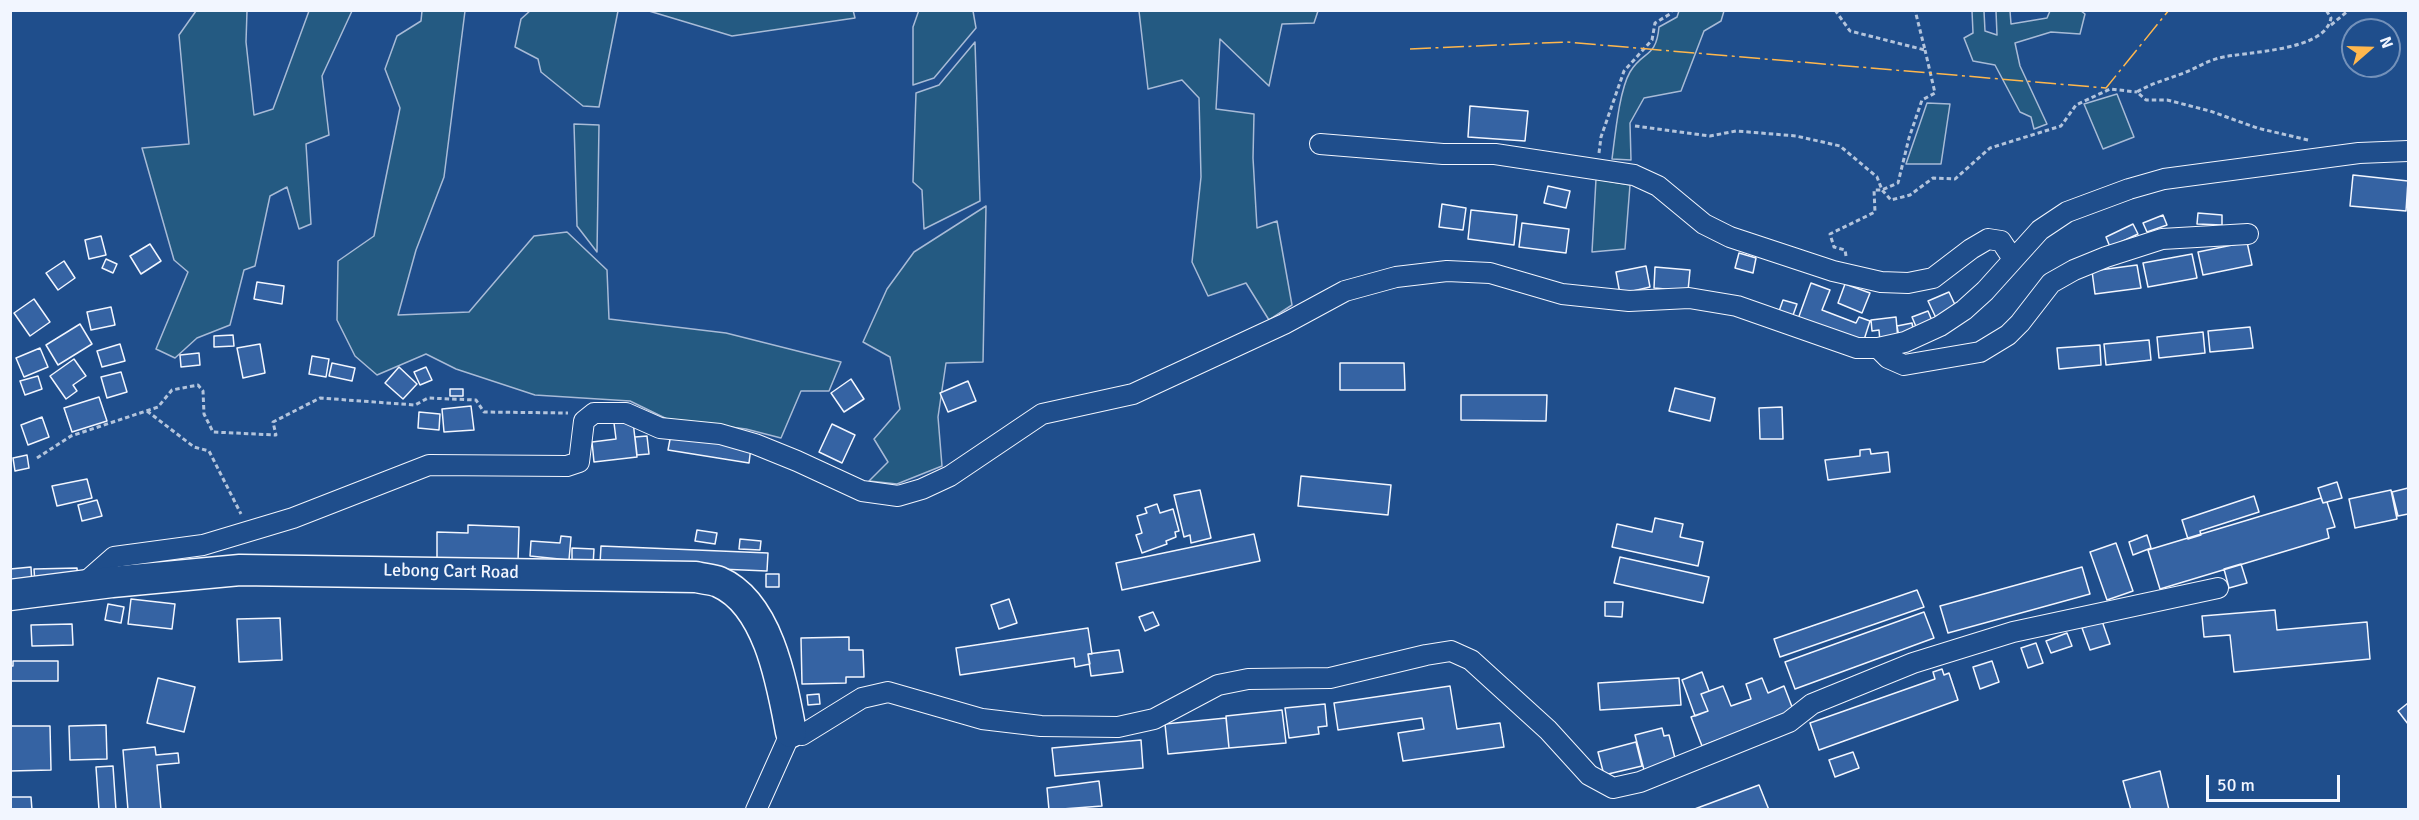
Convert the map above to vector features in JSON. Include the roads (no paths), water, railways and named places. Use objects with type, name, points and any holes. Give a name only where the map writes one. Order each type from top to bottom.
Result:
[{"type":"highway","name":"Lebong Cart Road","points":[[10,595],[240,570],[707,579],[719,582],[744,599],[756,619],[768,641],[783,686],[791,732]]},
{"type":"street","points":[[1320,144],[1443,154],[1495,154],[1634,175],[1658,186],[1704,224],[1730,237],[1881,282],[1908,283],[1933,278],[1988,239],[2001,241],[2013,259]]},
{"type":"street","points":[[81,586],[114,557],[203,545],[284,521],[429,465],[567,465],[579,462],[584,421],[594,413],[626,413],[660,428],[720,434],[755,444],[796,460],[862,491],[898,496],[922,489],[950,476],[1042,414],[1132,394],[1156,385],[1284,324],[1345,291],[1396,277],[1447,271],[1490,273],[1562,294],[1629,301],[1689,298],[1737,306],[1857,348],[1878,348],[1905,342],[1940,326],[1964,310],[1985,291],[2040,230],[2067,212],[2137,186],[2164,179],[2359,153],[2409,151]]},
{"type":"street","points":[[1878,348],[1888,358],[1904,364],[1980,352],[2008,335],[2020,324],[2051,283],[2074,270],[2106,256],[2162,239],[2248,234]]},
{"type":"street","points":[[756,810],[791,732],[802,735],[862,698],[888,692],[982,719],[1041,726],[1118,727],[1154,719],[1218,685],[1248,679],[1330,678],[1451,651],[1471,660],[1548,730],[1589,776],[1613,789],[1640,782],[1790,722],[1812,704],[1913,663],[2013,632],[2218,588]]}]
